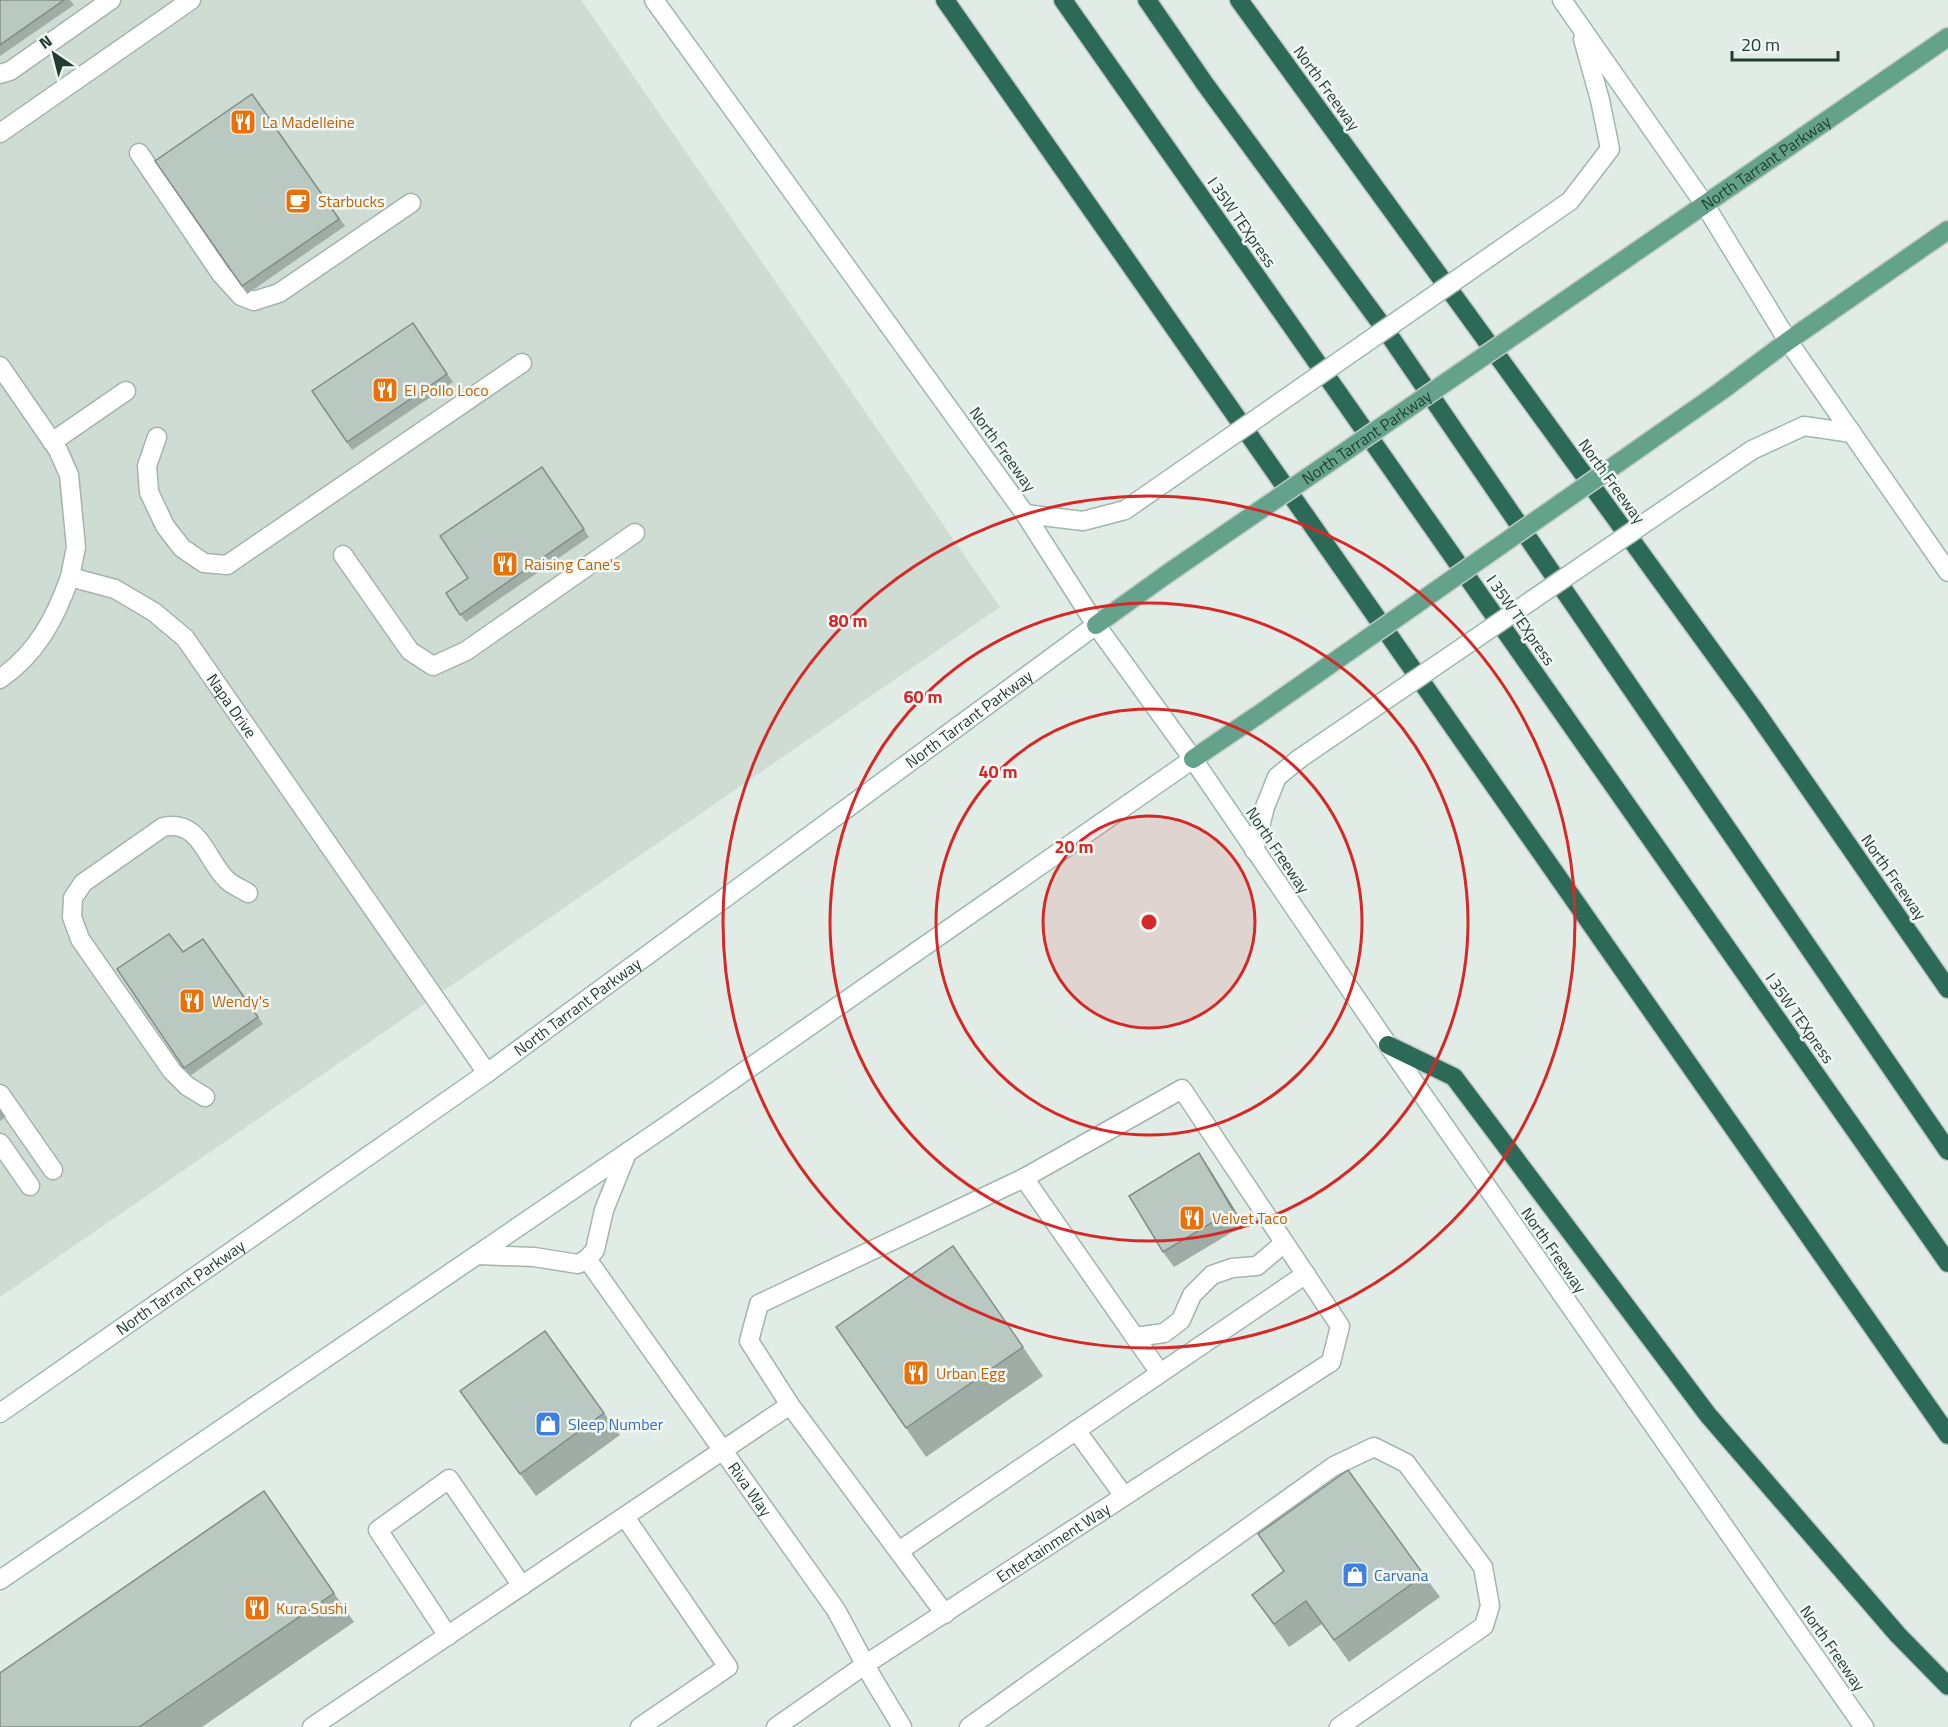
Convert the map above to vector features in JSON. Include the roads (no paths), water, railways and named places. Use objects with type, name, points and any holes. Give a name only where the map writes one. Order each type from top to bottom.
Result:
[{"type":"highway","points":[[945,0],[1948,1435]]},
{"type":"highway","name":"I 35W TEXpress","points":[[1063,0],[1948,1263]]},
{"type":"highway","points":[[1147,0],[1205,84],[1387,332],[1948,1151]]},
{"type":"highway","name":"North Freeway","points":[[1239,0],[1754,709],[1948,989]]},
{"type":"highway","points":[[1388,1045],[1454,1077],[1708,1415],[1898,1635],[1948,1686]]},
{"type":"main road","points":[[0,74],[10,70],[111,0]]},
{"type":"main road","points":[[0,133],[191,0]]},
{"type":"main road","name":"North Freeway","points":[[654,0],[1025,514],[1096,625],[1193,759],[1388,1045],[1864,1727]]},
{"type":"main road","points":[[1562,0],[1705,205],[1788,341],[1948,572]]},
{"type":"main road","points":[[1025,514],[1083,521],[1125,510],[1570,201],[1610,149],[1600,100],[1580,25]]},
{"type":"main road","name":"North Tarrant Parkway","points":[[0,1413],[487,1073],[1167,574],[1948,37]]},
{"type":"main road","points":[[139,153],[221,274],[241,296],[254,301],[279,293],[411,202]]},
{"type":"main road","points":[[0,1580],[627,1153],[1258,715],[1948,230]]},
{"type":"main road","points":[[157,437],[147,466],[148,492],[165,526],[182,548],[204,563],[227,564],[522,363]]},
{"type":"main road","points":[[0,366],[52,442],[69,475],[76,547],[70,577],[59,607],[45,633],[19,666],[0,679]]},
{"type":"main road","points":[[52,442],[126,391]]},
{"type":"main road","points":[[1254,850],[1265,807],[1277,777],[1299,759],[1752,450],[1804,426],[1852,433]]},
{"type":"main road","points":[[343,555],[410,651],[433,666],[466,651],[634,533]]},
{"type":"main road","name":"Napa Drive","points":[[70,577],[115,589],[154,612],[185,638],[487,1073]]},
{"type":"main road","points":[[205,1097],[187,1086],[172,1071],[80,939],[72,917],[73,898],[83,883],[163,827],[172,825],[187,828],[200,841],[227,880],[248,893]]},
{"type":"main road","points":[[899,1551],[1306,1274],[1182,1089],[1024,1178],[759,1304],[749,1341],[790,1405],[945,1614]]},
{"type":"main road","points":[[0,1094],[53,1170]]},
{"type":"main road","points":[[0,1143],[30,1186]]},
{"type":"main road","points":[[477,1255],[534,1257],[578,1264],[587,1259],[595,1250],[604,1210],[627,1153]]},
{"type":"main road","points":[[1024,1178],[1160,1373]]},
{"type":"main road","points":[[1135,1336],[1164,1333],[1180,1320],[1192,1295],[1212,1275],[1232,1268],[1257,1266],[1284,1243]]},
{"type":"main road","name":"Riva Way","points":[[587,1259],[836,1610],[903,1727]]},
{"type":"main road","name":"Entertainment Way","points":[[776,1727],[866,1664],[1331,1362],[1340,1326],[1306,1274]]},
{"type":"main road","points":[[312,1727],[790,1405]]},
{"type":"main road","points":[[1076,1430],[1124,1496]]},
{"type":"main road","points":[[969,1727],[1334,1466],[1374,1447],[1406,1463],[1483,1567],[1490,1606],[1484,1626],[1339,1727]]},
{"type":"main road","points":[[448,1636],[378,1530],[449,1479],[522,1586]]},
{"type":"main road","points":[[625,1517],[728,1667],[640,1727]]},
{"type":"place","name":"La Madelleine","points":[[243,122]]},
{"type":"place","name":"Starbucks","points":[[298,201]]},
{"type":"place","name":"El Pollo Loco","points":[[385,390]]},
{"type":"place","name":"Raising Cane's","points":[[505,564]]},
{"type":"place","name":"Wendy's","points":[[192,1001]]},
{"type":"place","name":"Velvet Taco","points":[[1192,1218]]},
{"type":"place","name":"Urban Egg","points":[[916,1373]]},
{"type":"place","name":"Sleep Number","points":[[548,1424]]},
{"type":"place","name":"Carvana","points":[[1355,1575]]},
{"type":"place","name":"Kura Sushi","points":[[257,1608]]}]
